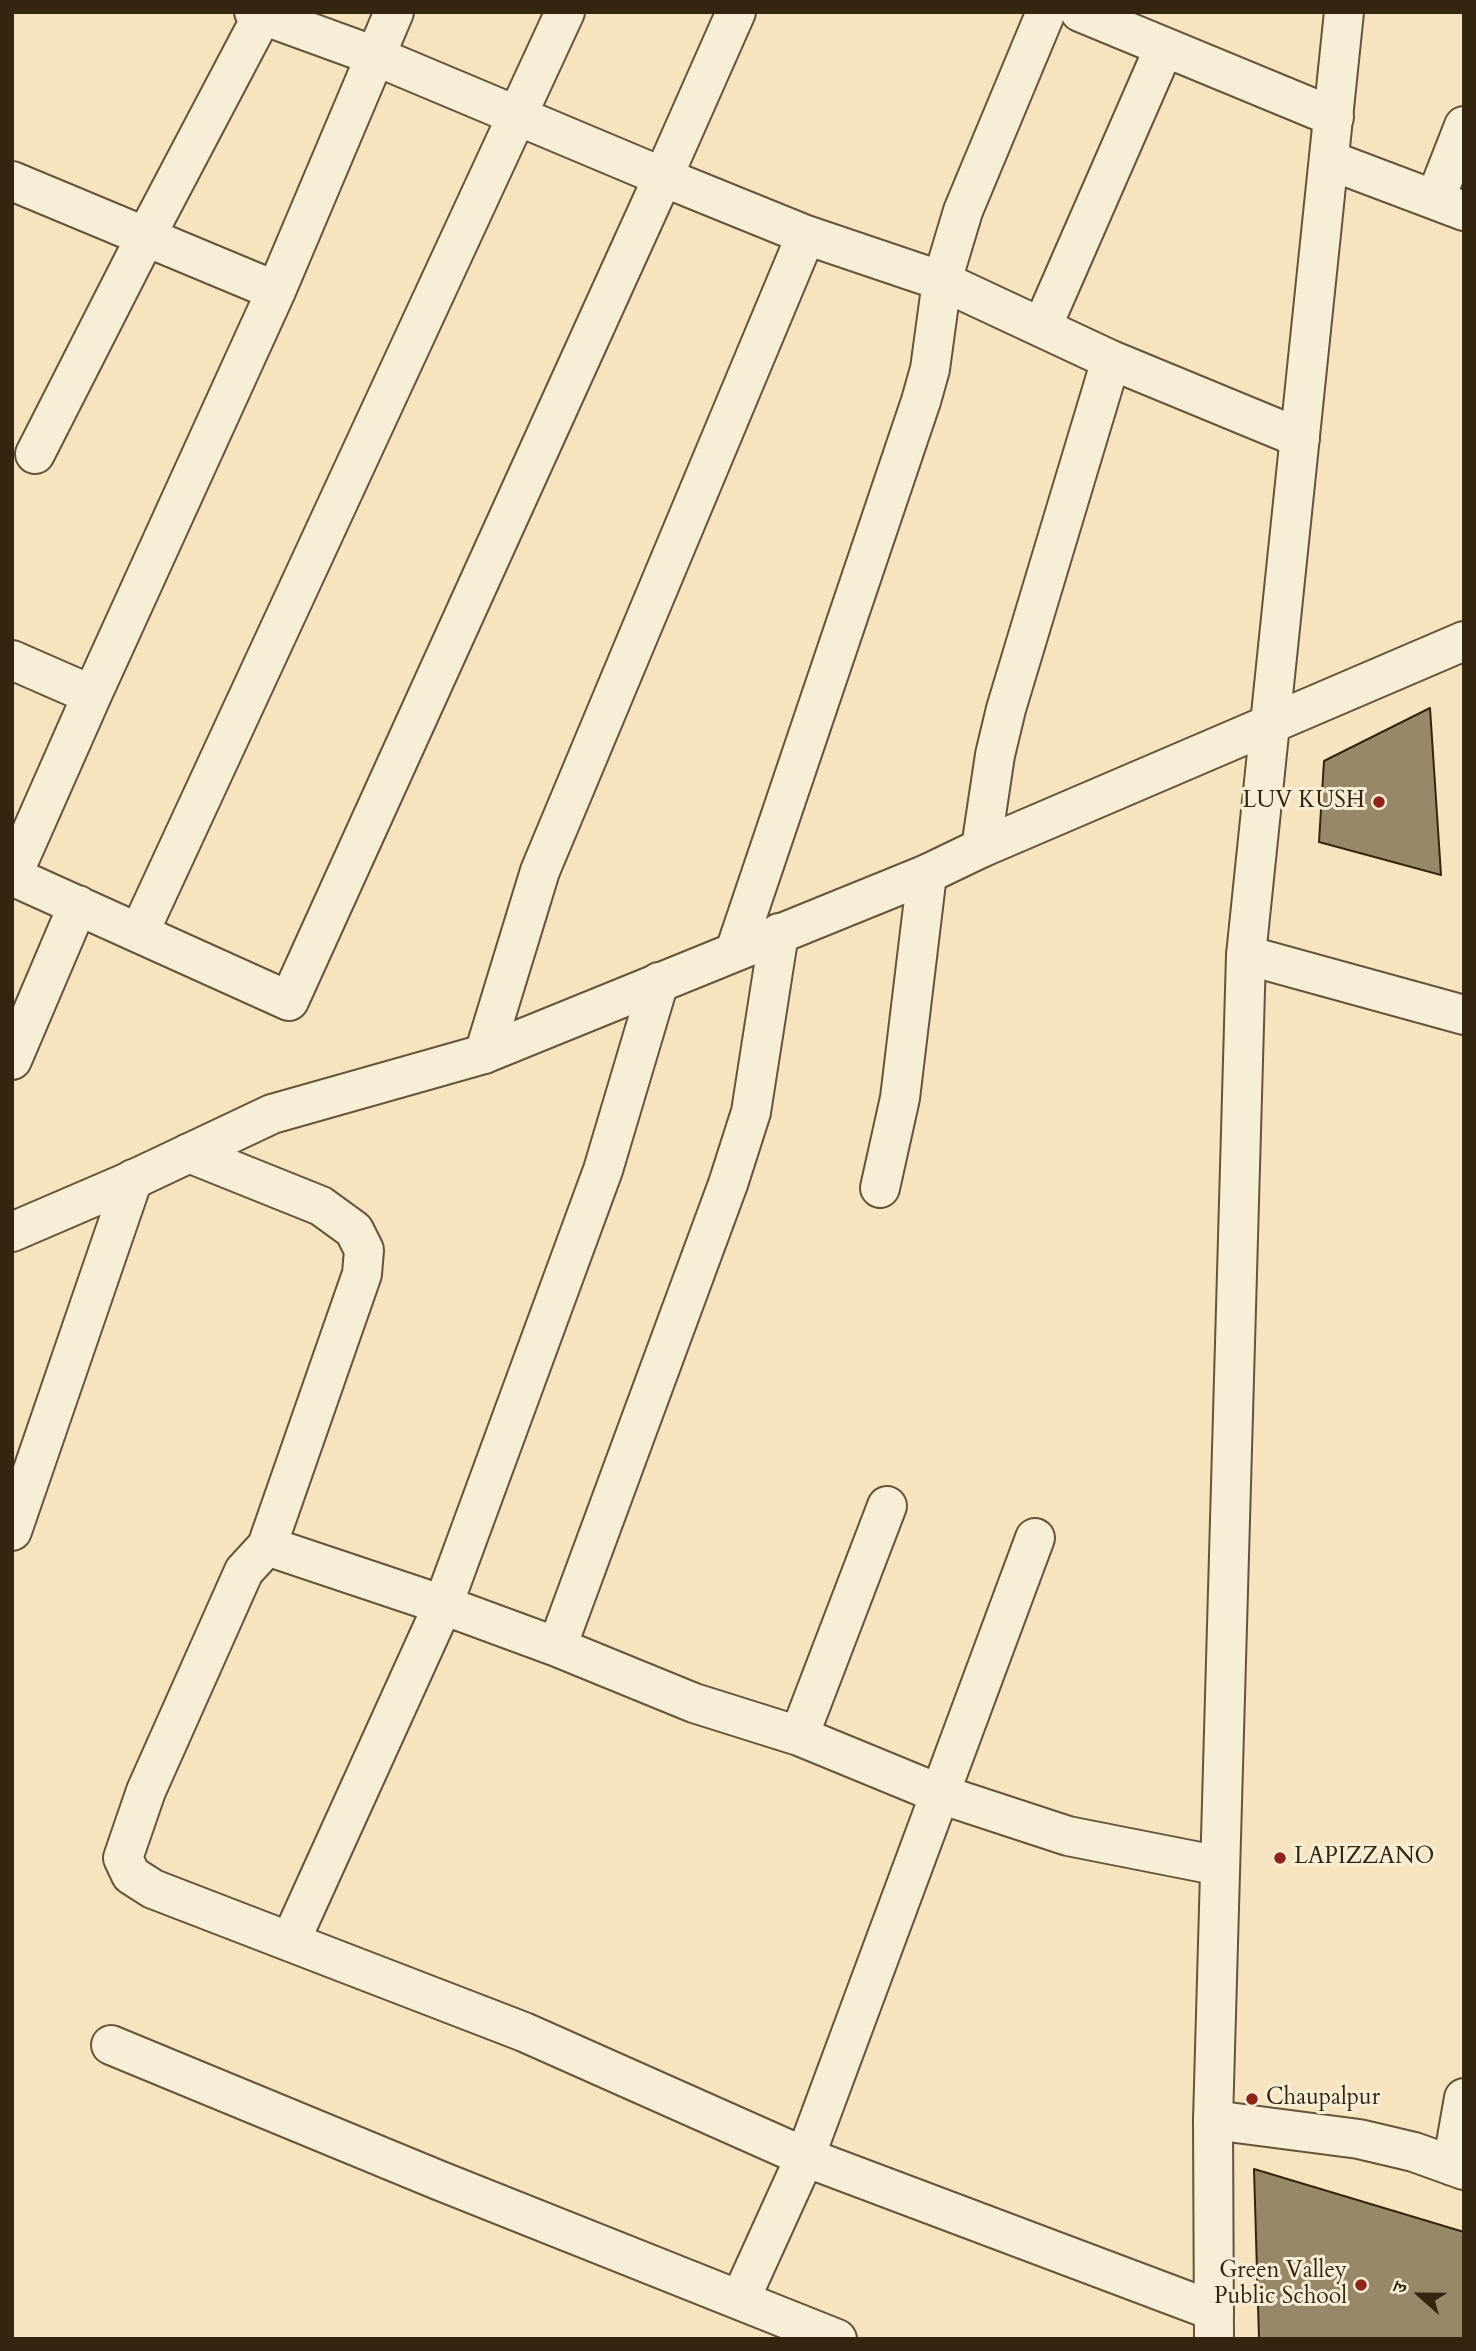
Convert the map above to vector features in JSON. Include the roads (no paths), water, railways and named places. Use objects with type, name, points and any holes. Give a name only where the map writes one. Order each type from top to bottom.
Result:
[{"type":"street","points":[[394,12],[276,291],[12,876],[289,1001],[736,12]]},
{"type":"street","points":[[139,933],[565,12]]},
{"type":"street","points":[[735,951],[921,401],[930,369],[943,281],[963,211],[1046,12]]},
{"type":"street","points":[[1080,12],[1334,117]]},
{"type":"street","points":[[189,1153],[321,1206],[354,1230],[364,1250],[362,1274],[267,1546],[244,1572],[146,1791],[124,1858],[131,1875],[153,1889],[524,2032],[805,2157],[1214,2325],[1213,2120],[1246,955],[1345,12]]},
{"type":"street","points":[[35,454],[260,13],[374,56],[806,235],[943,281],[1111,360],[1300,439]]},
{"type":"street","points":[[1042,327],[1164,48]]},
{"type":"street","points":[[1329,160],[1449,205],[1464,127]]},
{"type":"street","points":[[13,184],[276,291]]},
{"type":"street","points":[[484,1054],[540,871],[806,235]]},
{"type":"street","points":[[981,848],[995,755],[1006,709],[1111,360]]},
{"type":"street","points":[[12,1232],[133,1180],[272,1114],[484,1054],[927,874],[981,848],[1464,641]]},
{"type":"street","points":[[12,660],[92,695]]},
{"type":"street","points":[[880,1188],[900,1098],[927,874]]},
{"type":"street","points":[[12,1060],[78,905]]},
{"type":"street","points":[[556,1647],[728,1184],[751,1112],[779,933]]},
{"type":"street","points":[[1246,955],[1464,1015]]},
{"type":"street","points":[[290,1942],[443,1605],[603,1170],[659,982]]},
{"type":"street","points":[[12,1531],[133,1180]]},
{"type":"street","points":[[799,1736],[887,1506]]},
{"type":"street","points":[[740,2300],[805,2157],[1035,1538]]},
{"type":"street","points":[[267,1546],[443,1605],[694,1703],[799,1736],[940,1794],[1068,1836],[1220,1867]]},
{"type":"street","points":[[111,2045],[425,2175],[837,2339]]},
{"type":"street","points":[[1213,2120],[1359,2139],[1413,2152],[1458,2168],[1464,2098]]},
{"type":"place","name":"LUV KUSH","points":[[1379,802]]},
{"type":"place","name":"LAPIZZANO","points":[[1280,1858]]},
{"type":"place","name":"Chaupalpur","points":[[1252,2099]]},
{"type":"place","name":"Green Valley Public School","points":[[1361,2285]]}]
